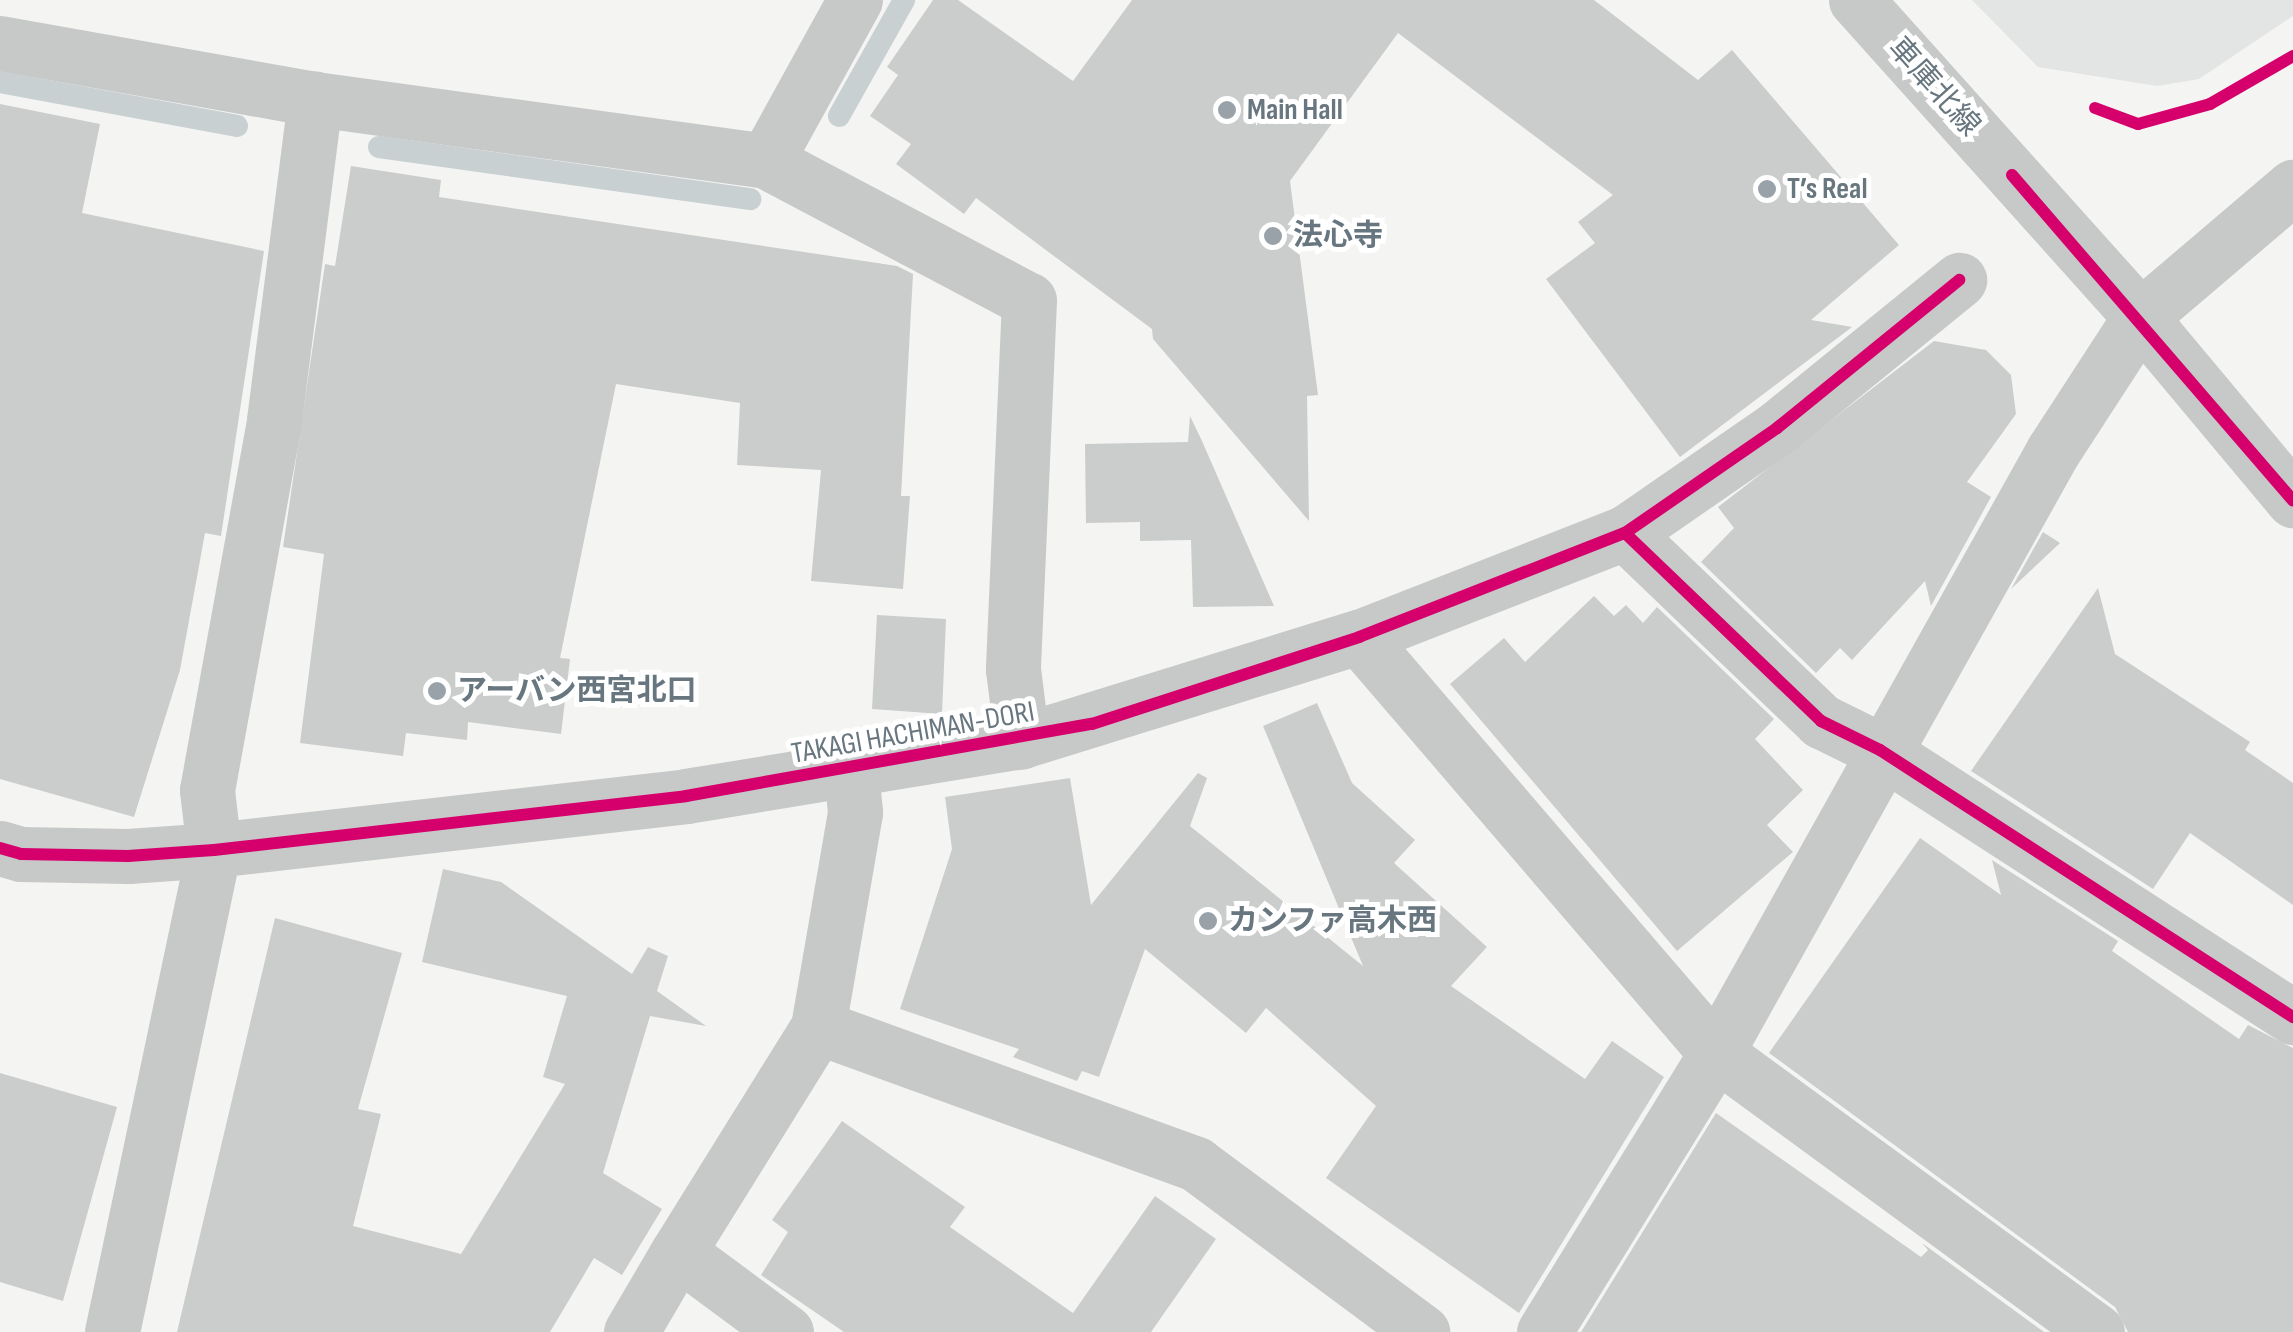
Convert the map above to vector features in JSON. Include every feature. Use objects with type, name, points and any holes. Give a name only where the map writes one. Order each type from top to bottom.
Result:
[{"type":"street","points":[[766,161],[855,0]]},
{"type":"street","name":"車庫北線","points":[[1856,0],[2140,317],[2293,500]]},
{"type":"street","points":[[0,43],[315,99],[766,161],[1029,300],[1013,669],[1022,741]]},
{"type":"street","points":[[112,1332],[214,850],[208,790],[274,420],[315,99]]},
{"type":"street","points":[[1544,1332],[1716,1052],[1880,750],[2053,450],[2140,317],[2293,187]]},
{"type":"street","name":"TAKAGI HACHIMAN-DORI","points":[[0,848],[21,854],[128,856],[214,850],[851,771],[1022,741],[1358,636],[1625,533],[1777,428],[1959,280]]},
{"type":"street","points":[[1625,533],[1821,721],[1880,750],[2293,1018]]},
{"type":"street","points":[[1358,636],[1716,1052],[2097,1332]]},
{"type":"street","points":[[631,1332],[818,1027],[855,812],[851,771]]},
{"type":"street","points":[[818,1027],[1196,1164],[1422,1332]]},
{"type":"street","points":[[678,1252],[786,1332]]},
{"type":"path","points":[[2095,108],[2138,124],[2210,104],[2293,56]]},
{"type":"shaded area","points":[[1972,0],[2293,0],[2293,16],[2199,79],[2157,86],[2038,67]]},
{"type":"building","points":[[933,0],[958,0],[1073,81],[1132,0],[1594,0],[1698,80],[1732,50],[1899,245],[1811,320],[1852,327],[1680,457],[1546,279],[1595,243],[1578,222],[1613,195],[1398,33],[1290,181],[1318,395],[1307,396],[1309,521],[1153,339],[1152,329],[976,198],[964,214],[896,164],[911,144],[870,116],[898,75],[887,67]]},
{"type":"building","points":[[0,104],[100,124],[82,213],[264,251],[221,536],[205,533],[180,670],[134,817],[0,779]]},
{"type":"building","points":[[351,166],[441,180],[439,197],[897,266],[913,274],[901,496],[910,496],[903,589],[811,581],[821,470],[737,465],[740,403],[616,384],[560,658],[570,659],[561,734],[468,722],[467,740],[406,733],[403,756],[300,743],[324,554],[283,547],[325,264],[335,266]]},
{"type":"building","points":[[1934,341],[1986,350],[2011,375],[2016,414],[1967,482],[1991,497],[1931,606],[1925,581],[1852,660],[1840,648],[1816,673],[1701,562],[1734,528],[1718,507]]},
{"type":"building","points":[[1190,416],[1274,606],[1193,607],[1191,540],[1140,541],[1140,522],[1086,523],[1085,444],[1188,442]]},
{"type":"building","points":[[2043,532],[2060,543],[2011,589]]},
{"type":"building","points":[[2098,588],[2115,654],[2250,742],[2245,750],[2293,783],[2293,905],[2190,833],[2153,889],[1971,771]]},
{"type":"building","points":[[1594,596],[1614,616],[1626,605],[1643,623],[1657,607],[1774,719],[1755,739],[1803,790],[1767,825],[1793,852],[1677,951],[1450,684],[1504,638],[1525,662]]},
{"type":"building","points":[[877,615],[946,619],[942,714],[872,709]]},
{"type":"building","points":[[1317,703],[1352,783],[1415,840],[1394,863],[1487,947],[1451,986],[1585,1079],[1612,1041],[1664,1077],[1519,1313],[1326,1178],[1376,1106],[1266,1008],[1246,1033],[1145,949],[1099,1077],[1082,1071],[1077,1081],[1013,1057],[1019,1049],[900,1009],[952,849],[945,797],[1070,778],[1091,905],[1198,773],[1207,778],[1190,826],[1363,966],[1263,726]]},
{"type":"building","points":[[1920,838],[2001,895],[1992,860],[2118,941],[2112,951],[2239,1039],[2248,1025],[2293,1048],[2293,1332],[2128,1332],[2115,1307],[1769,1053]]},
{"type":"building","points":[[443,869],[501,882],[632,974],[648,947],[668,956],[657,991],[706,1026],[650,1016],[603,1173],[662,1209],[622,1275],[594,1258],[550,1332],[177,1332],[275,918],[402,953],[358,1109],[381,1114],[353,1226],[461,1254],[565,1084],[543,1077],[567,996],[422,962]]},
{"type":"building","points":[[0,1073],[117,1107],[63,1301],[0,1282]]},
{"type":"building","points":[[1716,1113],[1921,1257],[1928,1250],[1922,1243],[2044,1332],[1581,1332]]},
{"type":"building","points":[[842,1121],[965,1207],[950,1227],[1073,1313],[1155,1196],[1216,1239],[1151,1332],[844,1332],[761,1275],[788,1232],[772,1220]]},
{"type":"waterway","points":[[839,116],[904,0]]},
{"type":"waterway","points":[[0,82],[237,126]]},
{"type":"waterway","points":[[379,147],[750,199]]},
{"type":"cycle path","points":[[2095,108],[2138,124],[2210,104],[2293,56]]},
{"type":"cycle path","points":[[2012,175],[2293,500]]},
{"type":"cycle path","points":[[0,848],[21,854],[128,856],[214,850],[686,796],[1092,724],[1359,637],[1625,533],[1777,428],[1959,280]]},
{"type":"cycle path","points":[[1625,533],[1821,721],[1880,750],[2293,1017]]},
{"type":"place","name":"Main Hall","points":[[1227,110]]},
{"type":"place","name":"T’s Real","points":[[1767,189]]},
{"type":"place","name":"法心寺","points":[[1273,236]]},
{"type":"place","name":"アーバン西宮北口","points":[[437,691]]},
{"type":"place","name":"カンファ高木西","points":[[1208,921]]}]
